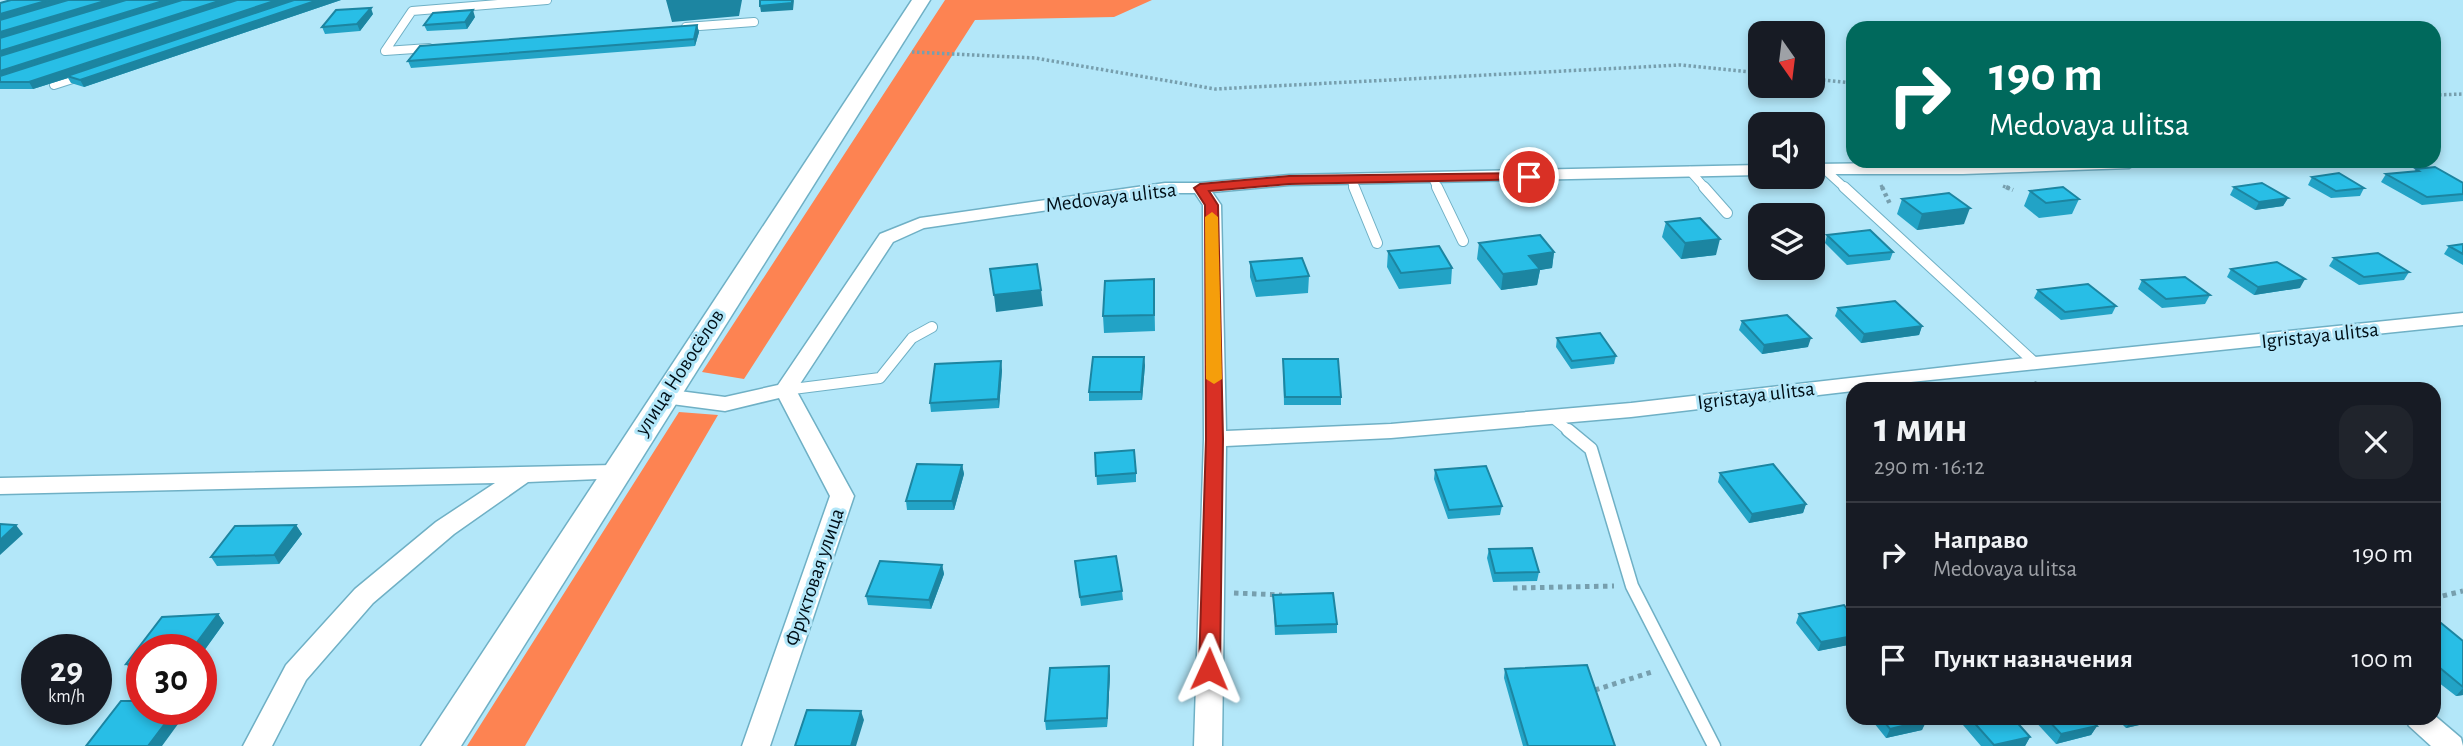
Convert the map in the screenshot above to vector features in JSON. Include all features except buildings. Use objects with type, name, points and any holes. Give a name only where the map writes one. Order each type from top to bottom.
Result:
[{"type":"street","name":"улица Новосёлов","points":[[440,746],[921,0]]},
{"type":"street","points":[[1825,169],[1991,168]]},
{"type":"street","name":"Medovaya ulitsa","points":[[785,390],[886,238],[920,223],[1165,188],[1200,188],[1289,180],[1748,170]]},
{"type":"street","points":[[1200,188],[1212,205],[1215,439],[1208,746]]},
{"type":"street","name":"Igristaya ulitsa","points":[[1865,382],[2463,319]]},
{"type":"street","name":"Igristaya ulitsa","points":[[1215,439],[1391,431],[1552,417],[1846,384]]},
{"type":"street","points":[[664,396],[725,404],[785,390]]},
{"type":"street","name":"Фруктовая улица","points":[[756,746],[842,496],[785,390]]},
{"type":"street","points":[[0,485],[614,473]]},
{"type":"street","points":[[257,746],[296,673],[364,596],[445,528],[523,475]]},
{"type":"street","points":[[2427,725],[2451,746]]},
{"type":"lane","points":[[437,47],[386,51],[412,11],[547,0]]},
{"type":"lane","points":[[674,29],[754,22]]},
{"type":"lane","points":[[54,85],[92,72]]},
{"type":"lane","points":[[1690,171],[1727,213]]},
{"type":"lane","points":[[1825,175],[2035,363]]},
{"type":"lane","points":[[1433,178],[1464,241]]},
{"type":"lane","points":[[1351,179],[1377,243]]},
{"type":"lane","points":[[785,390],[880,378],[912,338],[933,327]]},
{"type":"lane","points":[[1552,417],[1591,449],[1632,586],[1714,746]]},
{"type":"path","points":[[887,51],[1035,58],[1215,89],[1679,65],[1748,72]]},
{"type":"path","points":[[1825,80],[1846,82]]},
{"type":"path","points":[[2441,95],[2463,94]]},
{"type":"path","points":[[1513,588],[1632,586]]},
{"type":"path","points":[[2441,596],[2463,591]]},
{"type":"path","points":[[1211,592],[1282,595]]},
{"type":"path","points":[[1595,690],[1673,665]]},
{"type":"shaded area","points":[[945,0],[1152,0],[1114,17],[975,20],[744,379],[702,372]]},
{"type":"shaded area","points":[[679,412],[718,415],[525,746],[467,746]]},
{"type":"slow traffic","points":[[1212,217],[1214,379]]},
{"type":"route","points":[[1209,669],[1215,439],[1212,205],[1200,188],[1289,180],[1529,177]]}]
